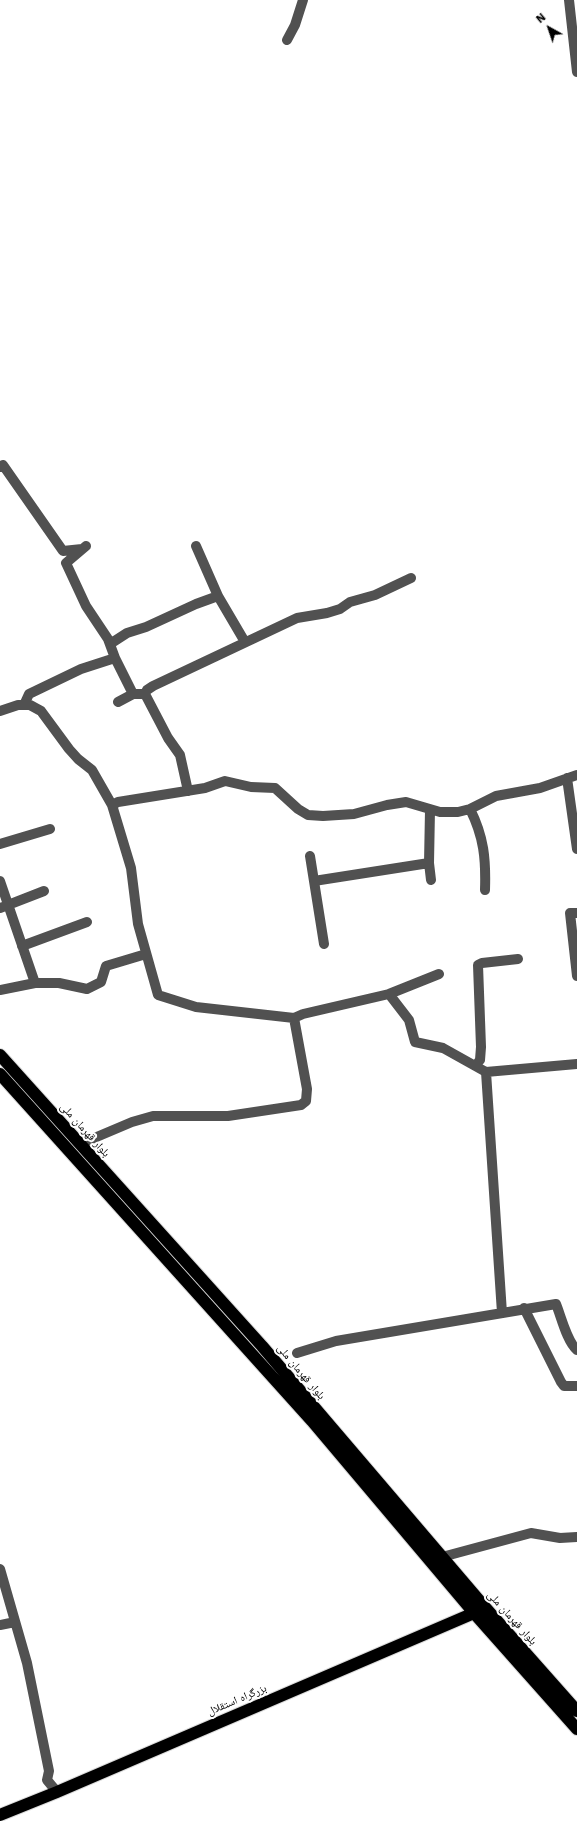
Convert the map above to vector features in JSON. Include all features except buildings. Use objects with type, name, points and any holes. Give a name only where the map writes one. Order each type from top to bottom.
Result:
[{"type":"highway","name":"بلوار قهرمان ملی","points":[[0,1055],[262,1346],[442,1557],[478,1609],[577,1711]]},
{"type":"highway","name":"بلوار قهرمان ملی","points":[[0,1074],[312,1420],[478,1609],[573,1725]]},
{"type":"highway","name":"بزرگراه استقلال","points":[[0,1815],[57,1792],[478,1609]]},
{"type":"street","points":[[287,40],[295,25],[303,0]]},
{"type":"street","points":[[569,0],[577,72]]},
{"type":"street","points":[[0,467],[3,465],[63,551],[84,548],[66,563],[86,606],[110,644],[115,658],[133,694]]},
{"type":"street","points":[[196,546],[218,596],[245,642]]},
{"type":"street","points":[[145,694],[147,690],[153,686],[231,651],[245,642],[298,618],[334,611],[357,599],[375,595],[411,578]]},
{"type":"street","points":[[110,644],[127,633],[146,627],[196,604],[218,596]]},
{"type":"street","points":[[24,705],[29,694],[81,669],[115,658]]},
{"type":"street","points":[[118,702],[133,694],[145,694]]},
{"type":"street","points":[[145,694],[168,738],[180,755],[188,791]]},
{"type":"street","points":[[0,711],[18,705],[30,705],[41,711],[69,749],[78,759],[92,770],[112,805],[131,868],[138,924],[158,995],[196,1007],[294,1018],[303,1014],[389,994],[439,974]]},
{"type":"street","points":[[112,805],[118,802],[205,788],[225,781],[251,787],[275,788],[298,810],[308,815],[323,816],[354,814],[387,805],[406,802],[440,812],[458,812],[470,810],[496,796],[540,788],[577,775]]},
{"type":"street","points":[[567,778],[577,849]]},
{"type":"street","points":[[430,810],[429,863],[431,880]]},
{"type":"street","points":[[470,810],[479,827],[485,862],[485,890]]},
{"type":"street","points":[[0,844],[50,829]]},
{"type":"street","points":[[310,856],[324,944]]},
{"type":"street","points":[[314,881],[429,863]]},
{"type":"street","points":[[0,881],[4,906],[22,946],[35,983]]},
{"type":"street","points":[[4,906],[44,891]]},
{"type":"street","points":[[577,913],[570,913],[577,976]]},
{"type":"street","points":[[22,946],[87,922]]},
{"type":"street","points":[[0,990],[35,983],[60,983],[87,989],[101,982],[106,966],[146,954]]},
{"type":"street","points":[[476,1065],[480,1060],[481,1047],[478,965],[482,963],[518,959]]},
{"type":"street","points":[[389,994],[409,1020],[415,1042],[443,1048],[463,1060],[476,1065],[486,1072],[577,1064]]},
{"type":"street","points":[[80,1144],[132,1122],[153,1116],[228,1116],[302,1105],[306,1101],[307,1089],[294,1018]]},
{"type":"street","points":[[486,1072],[502,1313]]},
{"type":"street","points":[[297,1354],[336,1341],[524,1308],[556,1304],[567,1333],[577,1350]]},
{"type":"street","points":[[524,1308],[561,1382],[564,1386],[577,1386]]},
{"type":"street","points":[[442,1557],[530,1533],[560,1538],[577,1537]]},
{"type":"street","points":[[0,1569],[27,1663],[48,1771],[47,1780],[57,1792]]},
{"type":"street","points":[[0,1625],[15,1622]]},
{"type":"street","points":[[573,1725],[577,1733]]}]
